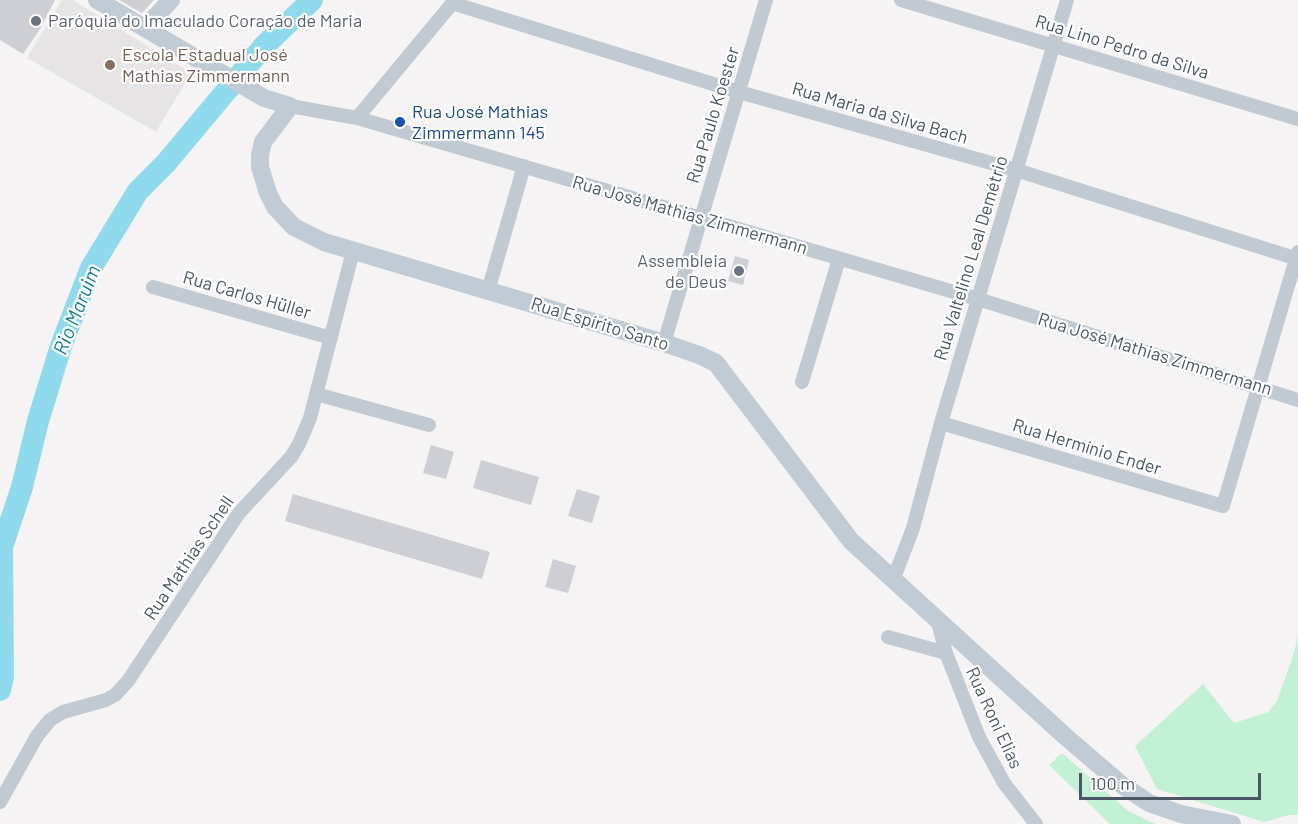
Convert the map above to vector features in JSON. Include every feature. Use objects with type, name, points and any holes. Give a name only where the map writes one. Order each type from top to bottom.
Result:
[{"type":"street","name":"Rua José Mathias Zimmermann","points":[[97,0],[264,98],[290,106],[357,118],[524,166],[978,299],[1298,400]]},
{"type":"street","points":[[145,28],[171,0]]},
{"type":"street","name":"Rua Paulo Koester","points":[[664,343],[766,0]]},
{"type":"street","name":"Rua Lino Pedro da Silva","points":[[901,0],[1298,119]]},
{"type":"street","name":"Rua Valtelino Leal Demétrio","points":[[894,578],[913,528],[941,423],[1067,0]]},
{"type":"street","points":[[357,118],[454,2]]},
{"type":"street","name":"Rua Maria da Silva Bach","points":[[454,2],[739,92],[1016,170],[1297,256]]},
{"type":"street","name":"Rua Espírito Santo","points":[[290,106],[263,142],[260,167],[268,193],[276,207],[294,227],[324,242],[708,358],[722,369],[844,533],[1066,737],[1136,795],[1160,808],[1232,824]]},
{"type":"street","points":[[488,291],[524,166]]},
{"type":"street","name":"Rua Mathias Schell","points":[[0,802],[37,736],[50,720],[63,712],[106,700],[128,681],[239,513],[291,457],[305,431],[353,251]]},
{"type":"street","points":[[1259,387],[1297,256]]},
{"type":"street","points":[[802,382],[839,259]]},
{"type":"street","name":"Rua Carlos Hüller","points":[[153,287],[331,338]]},
{"type":"street","name":"Rua Hermínio Ender","points":[[941,423],[1223,506],[1259,387]]},
{"type":"street","points":[[316,394],[429,424]]},
{"type":"street","name":"Rua Roni Elias","points":[[937,618],[946,653],[992,762],[1014,797],[1036,824]]},
{"type":"street","points":[[888,637],[946,653]]},
{"type":"shaded area","name":"Escola Estadual José Mathias Zimmermann","points":[[62,0],[73,0],[191,73],[156,132],[27,58]]},
{"type":"green space","points":[[1298,637],[1298,815],[1289,815],[1264,822],[1157,789],[1135,746],[1203,684],[1234,723],[1268,712],[1277,701]]},
{"type":"green space","points":[[1062,753],[1127,810],[1155,824],[1110,824],[1049,765]]},
{"type":"building","points":[[0,0],[55,0],[40,29],[23,54],[0,40]]},
{"type":"building","points":[[119,0],[154,0],[142,13]]},
{"type":"building","name":"Assembleia de Deus","points":[[735,256],[749,260],[743,285],[728,281]]},
{"type":"building","points":[[431,445],[454,452],[446,479],[423,473]]},
{"type":"building","points":[[481,460],[539,477],[531,505],[473,488]]},
{"type":"building","points":[[577,489],[600,496],[592,523],[568,516]]},
{"type":"building","points":[[293,494],[490,552],[482,579],[285,521]]},
{"type":"building","points":[[553,559],[576,566],[568,593],[545,587]]},
{"type":"waterway","name":"Rio Maruim","points":[[0,690],[3,677],[2,547],[22,487],[38,421],[61,346],[91,268],[138,191],[166,163],[263,47],[312,0]]},
{"type":"place","name":"Paróquia do Imaculado Coração de Maria","points":[[36,21]]},
{"type":"place","name":"Escola Estadual José Mathias Zimmermann","points":[[110,65]]},
{"type":"place","name":"Rua José Mathias Zimmermann 145","points":[[400,122]]},
{"type":"place","name":"Assembleia de Deus","points":[[739,271]]}]
